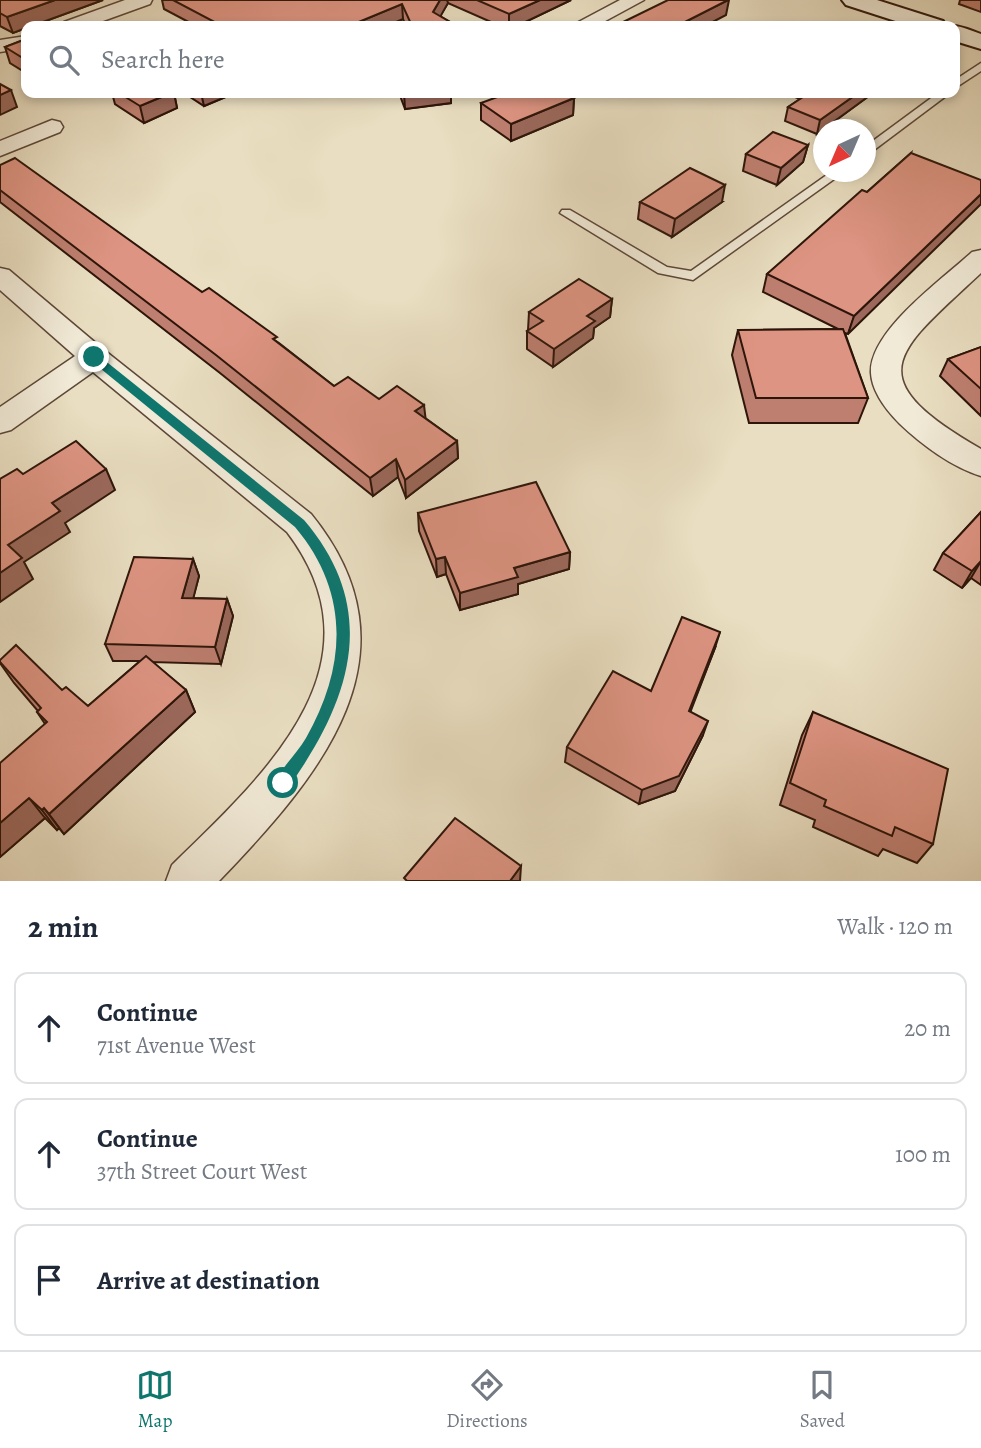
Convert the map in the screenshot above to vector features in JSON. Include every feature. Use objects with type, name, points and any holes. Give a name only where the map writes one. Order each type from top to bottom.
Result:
[{"type":"main road","points":[[854,0],[900,21]]},
{"type":"main road","points":[[960,35],[981,42]]},
{"type":"street","points":[[85,21],[143,0]]},
{"type":"street","points":[[591,21],[635,0]]},
{"type":"street","points":[[1,46],[21,43]]},
{"type":"street","points":[[0,149],[52,127]]},
{"type":"street","points":[[981,258],[895,341],[885,360],[888,379],[897,400],[915,420],[981,464]]},
{"type":"street","points":[[0,276],[94,357],[299,523],[332,570],[341,601],[344,634],[338,679],[329,708],[310,745],[283,783],[188,881]]},
{"type":"street","points":[[0,422],[94,357]]},
{"type":"lane","points":[[960,81],[981,66]]},
{"type":"lane","points":[[876,144],[937,98]]},
{"type":"lane","points":[[566,213],[663,271],[693,276],[824,182]]},
{"type":"building","points":[[0,0],[55,0],[7,17],[0,13]]},
{"type":"building","points":[[173,0],[440,0],[433,12],[448,21],[410,21],[402,4],[361,21],[213,21]]},
{"type":"building","points":[[477,0],[540,0],[509,14]]},
{"type":"building","points":[[668,0],[728,0],[687,21],[625,21]]},
{"type":"building","points":[[21,41],[21,57],[5,47]]},
{"type":"building","points":[[0,84],[11,90],[0,95]]},
{"type":"building","points":[[127,98],[159,98],[140,106]]},
{"type":"building","points":[[494,98],[574,98],[511,124],[481,103]]},
{"type":"building","points":[[802,98],[851,98],[821,119],[788,107]]},
{"type":"building","points":[[773,132],[808,145],[781,168],[746,154]]},
{"type":"building","points":[[911,153],[981,180],[981,194],[854,316],[767,274],[862,190],[867,192]]},
{"type":"building","points":[[15,158],[202,292],[209,288],[277,337],[273,339],[334,386],[348,377],[379,399],[397,386],[424,405],[415,411],[457,441],[405,480],[396,459],[370,478],[216,355],[0,190],[0,165]]},
{"type":"building","points":[[690,168],[725,185],[675,219],[640,202]]},
{"type":"building","points":[[579,279],[612,299],[587,316],[595,321],[554,349],[527,331],[543,321],[529,312]]},
{"type":"building","points":[[843,329],[868,398],[756,398],[738,330]]},
{"type":"building","points":[[981,347],[981,389],[948,359]]},
{"type":"building","points":[[76,441],[106,469],[52,503],[60,511],[8,545],[22,558],[0,573],[0,479],[17,469],[23,474]]},
{"type":"building","points":[[536,482],[570,552],[514,568],[518,577],[460,593],[445,557],[436,559],[418,513]]},
{"type":"building","points":[[981,512],[981,561],[972,571],[943,553]]},
{"type":"building","points":[[134,557],[193,559],[182,598],[227,599],[215,647],[105,644]]},
{"type":"building","points":[[682,617],[720,632],[689,711],[708,721],[679,776],[642,790],[567,747],[613,671],[651,691]]},
{"type":"building","points":[[16,645],[62,690],[66,687],[88,706],[146,656],[186,690],[49,814],[29,798],[0,823],[0,763],[47,722],[37,712],[41,708],[0,662]]},
{"type":"building","points":[[813,712],[948,769],[933,844],[895,827],[892,836],[824,806],[826,800],[790,783]]},
{"type":"building","points":[[455,818],[521,866],[510,881],[407,881],[404,878]]},
{"type":"route","points":[[94,357],[299,523],[332,570],[341,601],[344,634],[338,679],[329,708],[310,745],[283,783]]}]
